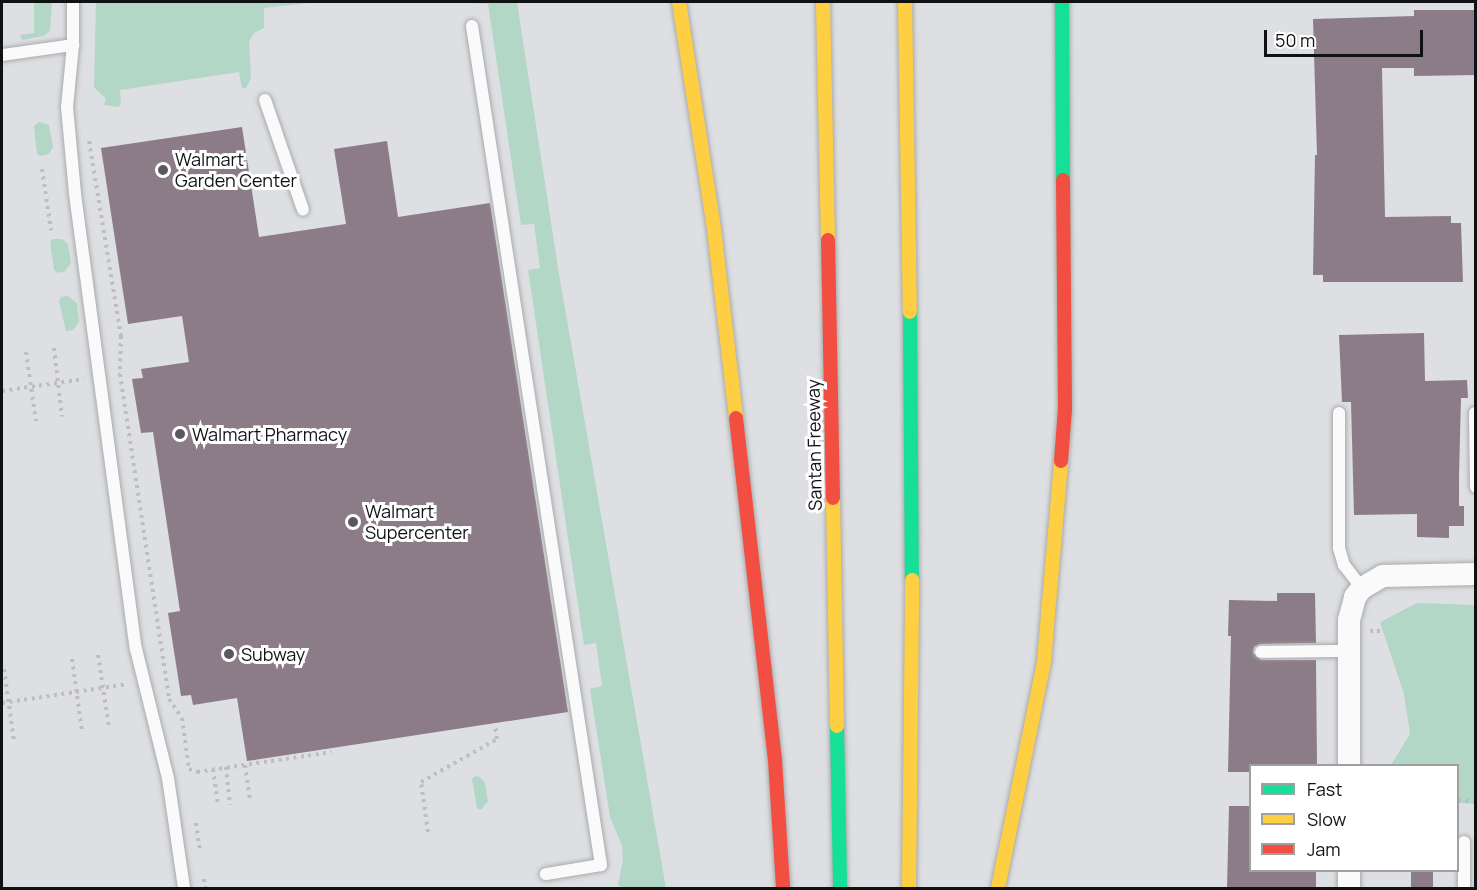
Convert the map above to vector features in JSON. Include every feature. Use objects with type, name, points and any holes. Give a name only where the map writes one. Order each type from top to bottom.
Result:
[{"type":"highway","points":[[679,2],[713,221],[775,760],[783,888]]},
{"type":"highway","name":"Santan Freeway","points":[[823,2],[840,888]]},
{"type":"highway","points":[[905,2],[913,482],[909,888]]},
{"type":"highway","points":[[998,888],[1044,661],[1065,410],[1062,2]]},
{"type":"street","points":[[1349,764],[1349,620],[1355,597],[1362,588],[1378,578],[1389,575],[1476,574]]},
{"type":"street","points":[[1349,872],[1349,888]]},
{"type":"lane","points":[[73,2],[73,45],[67,107],[68,131],[136,649],[168,778],[184,888]]},
{"type":"lane","points":[[472,26],[601,865],[546,874]]},
{"type":"lane","points":[[2,55],[73,45]]},
{"type":"lane","points":[[265,100],[303,210]]},
{"type":"lane","points":[[1339,413],[1340,548],[1344,565],[1362,588]]},
{"type":"lane","points":[[1474,413],[1476,487]]},
{"type":"lane","points":[[1261,652],[1349,651]]},
{"type":"lane","points":[[1464,842],[1464,888]]},
{"type":"path","points":[[89,141],[121,336],[120,374],[169,699],[182,718],[189,769],[197,772],[332,752]]},
{"type":"path","points":[[42,169],[51,230]]},
{"type":"path","points":[[54,348],[62,417]]},
{"type":"path","points":[[26,352],[36,421]]},
{"type":"path","points":[[2,391],[120,374]]},
{"type":"path","points":[[98,655],[109,727]]},
{"type":"path","points":[[72,659],[82,731]]},
{"type":"path","points":[[4,669],[14,741]]},
{"type":"path","points":[[2,703],[127,684]]},
{"type":"path","points":[[428,832],[421,782],[497,739],[495,724]]},
{"type":"path","points":[[245,765],[250,802]]},
{"type":"path","points":[[226,768],[230,805]]},
{"type":"path","points":[[213,769],[218,807]]},
{"type":"path","points":[[1459,800],[1476,801]]},
{"type":"path","points":[[196,823],[200,850]]},
{"type":"path","points":[[204,879],[205,888]]},
{"type":"green space","points":[[34,2],[52,2],[50,31],[43,36],[22,40],[20,35],[34,33]]},
{"type":"green space","points":[[96,2],[318,2],[264,8],[264,28],[254,33],[249,42],[251,78],[246,88],[242,88],[239,72],[120,90],[121,104],[118,107],[104,105],[106,99],[94,87]]},
{"type":"green space","points":[[455,2],[517,2],[559,274],[666,888],[622,888],[618,885],[623,860],[622,846],[610,817],[590,689],[602,686],[596,643],[584,645],[528,270],[540,268],[534,224],[521,225],[488,4]]},
{"type":"green space","points":[[39,122],[49,125],[53,147],[49,154],[40,156],[37,154],[34,126]]},
{"type":"green space","points":[[62,239],[68,244],[71,263],[65,271],[58,273],[54,270],[50,241]]},
{"type":"green space","points":[[68,296],[77,303],[79,322],[73,330],[66,331],[59,301],[61,297]]},
{"type":"green space","points":[[1417,603],[1475,605],[1475,804],[1459,803],[1459,764],[1392,764],[1410,734],[1404,694],[1380,622]]},
{"type":"green space","points":[[475,776],[480,777],[485,783],[488,801],[481,810],[477,808],[472,779]]},
{"type":"building","points":[[1414,10],[1476,10],[1476,75],[1414,76],[1414,68],[1382,68],[1385,217],[1451,216],[1451,223],[1461,223],[1463,282],[1323,282],[1323,275],[1313,275],[1315,155],[1317,155],[1313,19],[1414,16]]},
{"type":"building","name":"Walmart Supercenter","points":[[242,127],[259,237],[346,224],[334,149],[387,141],[398,217],[490,203],[568,712],[247,761],[237,698],[193,705],[191,695],[181,696],[168,613],[180,611],[153,432],[141,433],[132,379],[143,378],[141,369],[189,362],[182,316],[128,324],[101,148]]},
{"type":"building","points":[[1424,333],[1425,381],[1467,380],[1468,398],[1461,398],[1459,477],[1459,506],[1464,506],[1464,526],[1449,526],[1449,538],[1417,537],[1417,514],[1354,515],[1351,402],[1342,402],[1339,335]]},
{"type":"building","points":[[1277,593],[1315,593],[1316,643],[1260,644],[1254,647],[1253,653],[1261,660],[1316,660],[1317,764],[1249,764],[1249,772],[1228,772],[1231,636],[1228,636],[1229,600],[1277,601]]},
{"type":"building","points":[[1229,806],[1249,806],[1249,872],[1316,872],[1316,888],[1227,888]]},
{"type":"building","points":[[1411,872],[1433,872],[1433,888],[1411,888]]},
{"type":"traffic: fast","points":[[1062,2],[1063,180]]},
{"type":"traffic: fast","points":[[910,312],[912,580]]},
{"type":"traffic: fast","points":[[837,726],[840,888]]},
{"type":"traffic: slow","points":[[679,2],[713,221],[736,418]]},
{"type":"traffic: slow","points":[[823,2],[828,240]]},
{"type":"traffic: slow","points":[[905,2],[910,312]]},
{"type":"traffic: slow","points":[[998,888],[1044,661],[1061,461]]},
{"type":"traffic: slow","points":[[833,498],[837,726]]},
{"type":"traffic: slow","points":[[909,888],[912,580]]},
{"type":"traffic: jam","points":[[1061,461],[1065,409],[1063,180]]},
{"type":"traffic: jam","points":[[828,240],[833,498]]},
{"type":"traffic: jam","points":[[736,418],[775,760],[783,888]]},
{"type":"place","name":"Walmart Garden Center","points":[[163,170]]},
{"type":"place","name":"Walmart Pharmacy","points":[[180,434]]},
{"type":"place","name":"Walmart Supercenter","points":[[353,522]]},
{"type":"place","name":"Subway","points":[[229,654]]}]
